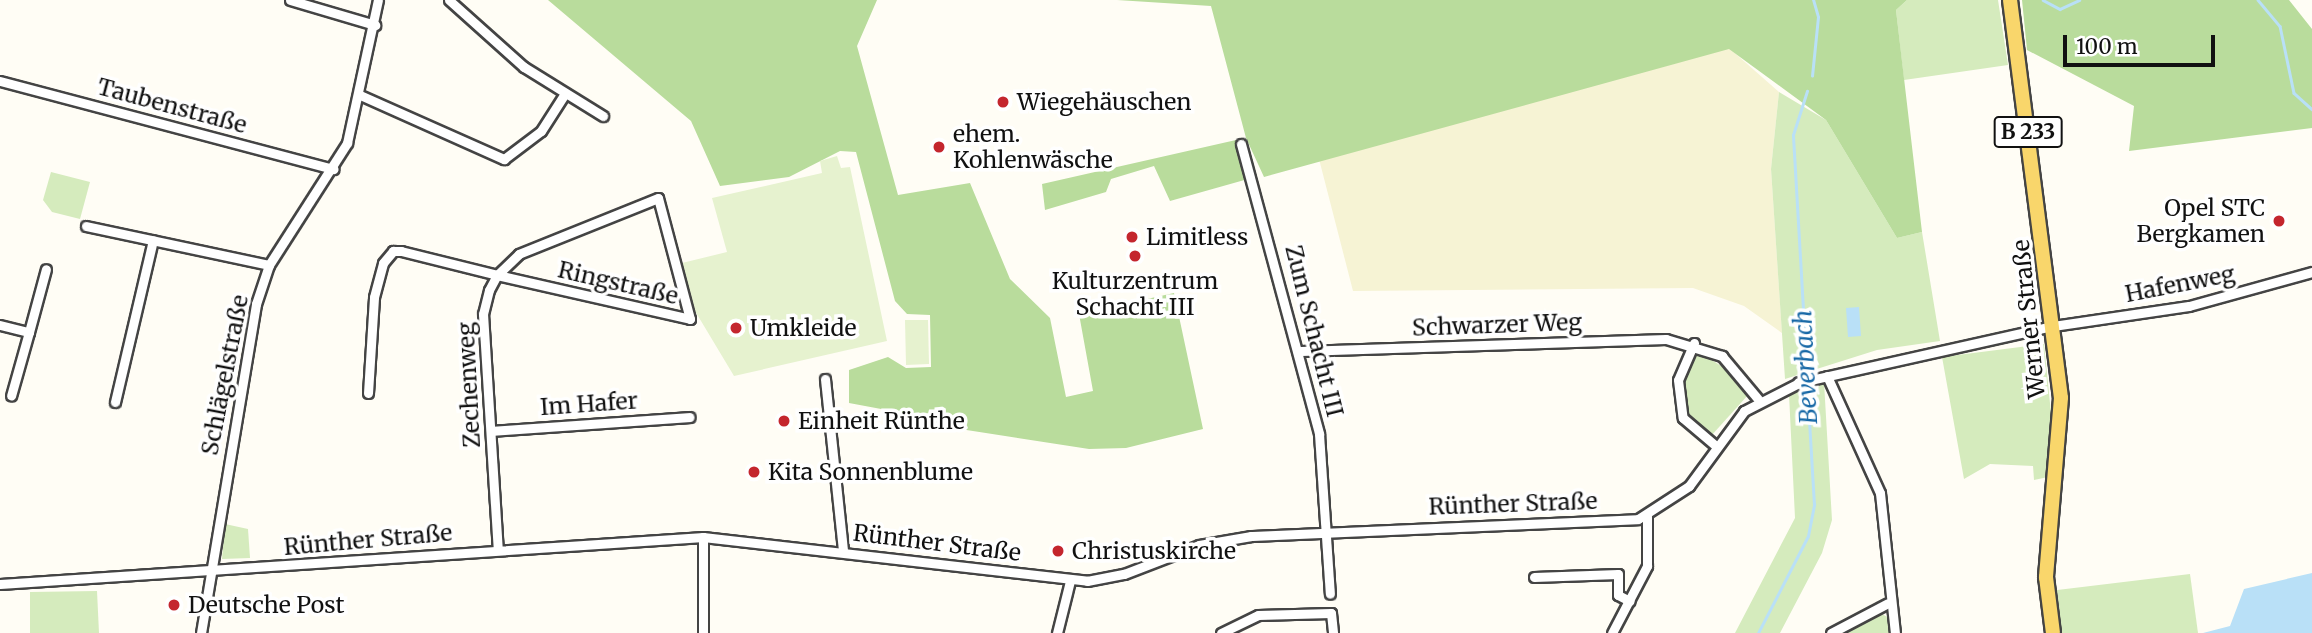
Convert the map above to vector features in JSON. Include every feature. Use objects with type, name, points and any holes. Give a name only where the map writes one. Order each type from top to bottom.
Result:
[{"type":"main road","name":"Werner Straße","points":[[2010,0],[2053,326],[2061,437],[2046,577],[2053,633]]},
{"type":"street","points":[[290,0],[374,24]]},
{"type":"street","name":"Schlägelstraße","points":[[201,633],[246,345],[269,265],[334,169],[360,95],[378,0]]},
{"type":"street","points":[[449,0],[485,36],[564,95],[603,116]]},
{"type":"street","name":"Taubenstraße","points":[[0,81],[334,169]]},
{"type":"street","points":[[360,95],[504,159],[541,131],[564,95]]},
{"type":"street","name":"Zum Schacht III","points":[[1241,144],[1301,351],[1319,434],[1329,532],[1331,594]]},
{"type":"street","name":"Ringstraße","points":[[497,275],[690,319],[658,198]]},
{"type":"street","name":"Zechenweg","points":[[498,550],[483,314],[497,275],[519,254],[549,239],[658,198]]},
{"type":"street","points":[[86,226],[269,265]]},
{"type":"street","points":[[115,401],[153,240]]},
{"type":"street","points":[[368,393],[374,297],[387,256],[401,251],[497,275]]},
{"type":"street","points":[[11,396],[47,268]]},
{"type":"street","name":"Hafenweg","points":[[2053,326],[2189,306],[2312,272]]},
{"type":"street","points":[[0,325],[29,332]]},
{"type":"street","points":[[1612,633],[1630,601],[1649,555],[1647,516],[1689,486],[1716,446],[1758,399],[1799,383],[1827,376],[2053,326]]},
{"type":"street","points":[[1716,446],[1683,418],[1678,380],[1694,343],[1734,366],[1758,399]]},
{"type":"street","name":"Schwarzer Weg","points":[[1301,351],[1694,343]]},
{"type":"street","points":[[1827,376],[1880,493],[1890,550],[1888,603],[1895,633]]},
{"type":"street","points":[[825,379],[843,551]]},
{"type":"street","name":"Im Hafer","points":[[491,431],[690,417]]},
{"type":"street","name":"Rünther Straße","points":[[0,584],[209,574],[498,550],[703,537],[843,551],[1070,581],[1112,578],[1223,539],[1647,516]]},
{"type":"street","points":[[703,537],[703,633]]},
{"type":"street","points":[[1534,577],[1618,574],[1618,595],[1630,601]]},
{"type":"street","points":[[1057,633],[1070,581]]},
{"type":"street","points":[[1831,633],[1888,603]]},
{"type":"street","points":[[1221,633],[1258,615],[1331,613],[1333,633]]},
{"type":"shaded area","points":[[1729,48],[1779,92],[1771,169],[1782,333],[1744,306],[1693,288],[1353,291],[1319,159]]},
{"type":"green space","points":[[548,0],[877,0],[857,46],[898,195],[970,183],[1010,279],[1050,318],[1066,397],[1093,391],[1079,314],[1174,293],[1203,429],[1126,448],[1089,449],[915,422],[908,414],[849,403],[849,370],[888,357],[906,368],[931,367],[930,315],[907,314],[895,301],[856,152],[840,151],[789,177],[720,186],[691,121]]},
{"type":"green space","points":[[1117,0],[1907,0],[1896,10],[1922,232],[1897,238],[1826,120],[1729,49],[1264,177],[1246,138],[1211,6]]},
{"type":"green space","points":[[1907,0],[1998,0],[2008,65],[1904,80],[1896,10]]},
{"type":"green space","points":[[2022,0],[2289,0],[2312,29],[2312,128],[2129,151],[2134,106],[2027,50]]},
{"type":"green space","points":[[1779,92],[1826,120],[1897,238],[1922,232],[1940,341],[1877,350],[1785,379],[1771,169]]},
{"type":"green space","points":[[1236,140],[1248,179],[1170,201],[1154,166],[1111,179],[1106,192],[1045,210],[1042,184]]},
{"type":"green space","points":[[837,156],[841,168],[850,167],[887,341],[734,376],[695,311],[682,263],[727,252],[712,198],[822,173],[820,161]]},
{"type":"green space","points":[[51,172],[90,182],[80,219],[52,212],[43,200]]},
{"type":"green space","points":[[905,320],[928,320],[929,364],[906,365]]},
{"type":"green space","points":[[2044,344],[2051,413],[2048,477],[2034,480],[2033,466],[1990,464],[1964,479],[1942,357]]},
{"type":"green space","points":[[1702,354],[1734,374],[1748,395],[1711,436],[1689,420],[1681,383],[1693,357]]},
{"type":"green space","points":[[1824,382],[1832,520],[1822,553],[1780,633],[1735,633],[1795,518],[1789,394]]},
{"type":"green space","points":[[225,524],[248,529],[250,558],[222,559]]},
{"type":"green space","points":[[2190,574],[2198,633],[2056,633],[2049,591]]},
{"type":"green space","points":[[97,591],[99,633],[30,633],[30,592]]},
{"type":"green space","points":[[1882,614],[1889,618],[1889,633],[1837,633]]},
{"type":"water","points":[[1859,307],[1861,336],[1848,337],[1846,308]]},
{"type":"water","points":[[2312,573],[2312,633],[2203,633],[2230,626],[2244,589]]},
{"type":"waterway","name":"Beverbach","points":[[1812,76],[1818,17],[1813,0]]},
{"type":"waterway","name":"Beverbach","points":[[2043,0],[2060,9],[2079,0]]},
{"type":"waterway","name":"Beverbach","points":[[2258,0],[2280,26],[2294,93],[2312,109]]},
{"type":"waterway","name":"Beverbach","points":[[1807,91],[1793,135],[1807,379]]},
{"type":"waterway","name":"Beverbach","points":[[1758,633],[1808,536],[1814,505],[1807,386]]},
{"type":"place","name":"Wiegehäuschen","points":[[1003,102]]},
{"type":"place","name":"ehem. Kohlenwäsche","points":[[939,147]]},
{"type":"place","name":"Opel STC Bergkamen","points":[[2279,221]]},
{"type":"place","name":"Limitless","points":[[1132,237]]},
{"type":"place","name":"Kulturzentrum Schacht III","points":[[1135,256]]},
{"type":"place","name":"Umkleide","points":[[736,328]]},
{"type":"place","name":"Einheit Rünthe","points":[[784,421]]},
{"type":"place","name":"Kita Sonnenblume","points":[[754,472]]},
{"type":"place","name":"Christuskirche","points":[[1058,551]]},
{"type":"place","name":"Deutsche Post","points":[[174,605]]}]
